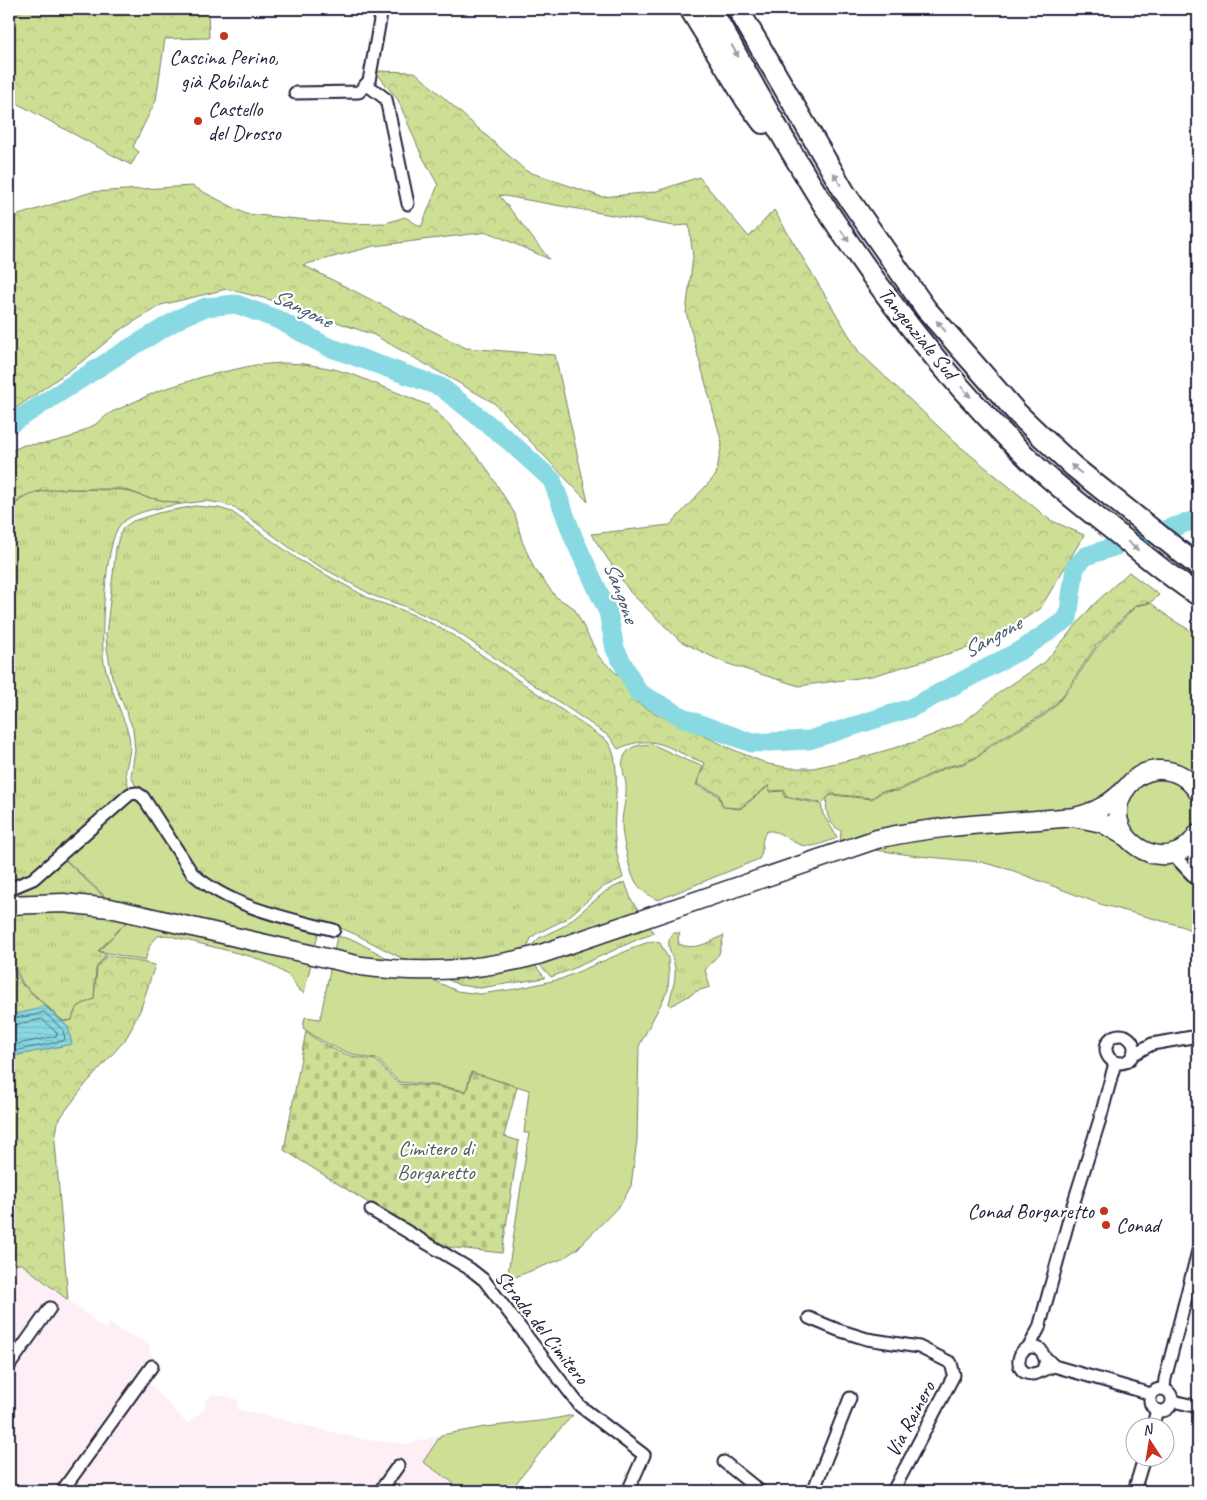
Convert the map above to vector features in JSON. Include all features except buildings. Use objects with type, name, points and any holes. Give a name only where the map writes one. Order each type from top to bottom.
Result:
[{"type":"highway","points":[[690,9],[746,100],[824,206]]},
{"type":"highway","name":"Tangenziale Sud","points":[[711,9],[824,206],[907,324],[999,429],[1038,468],[1095,516],[1194,592]]},
{"type":"highway","name":"Tangenziale Sud","points":[[738,9],[845,193],[926,309],[1018,413],[1074,467],[1198,566]]},
{"type":"main road","points":[[9,905],[63,903],[110,908],[361,966],[408,971],[456,970],[487,967],[538,955],[878,838],[938,828],[1075,818],[1089,814],[1103,808],[1115,799],[1133,780],[1153,770],[1175,772],[1185,777],[1198,792]]},
{"type":"main road","points":[[1126,788],[1118,808],[1120,823],[1131,844],[1145,852],[1162,855],[1170,854],[1189,845],[1197,835]]},
{"type":"main road","points":[[1075,818],[1102,823],[1126,837]]},
{"type":"street","points":[[295,92],[359,92],[369,81],[382,9]]},
{"type":"street","points":[[366,84],[386,99],[408,204]]},
{"type":"street","points":[[9,888],[33,879],[130,794],[137,793],[143,797],[192,873],[202,882],[225,895],[265,912],[334,930]]},
{"type":"street","points":[[1197,835],[1194,857],[1198,876]]},
{"type":"street","points":[[1170,854],[1198,882]]},
{"type":"street","points":[[1134,1054],[1134,1044],[1123,1035],[1114,1036],[1107,1042],[1107,1056],[1115,1063],[1124,1063],[1134,1054],[1152,1044],[1198,1036]]},
{"type":"street","points":[[1029,1348],[1039,1328],[1115,1063]]},
{"type":"street","name":"Strada del Cimitero","points":[[371,1210],[470,1269],[484,1280],[580,1406],[644,1455],[628,1491]]},
{"type":"street","points":[[1164,1388],[1198,1251]]},
{"type":"street","points":[[9,1366],[50,1308]]},
{"type":"street","name":"Via Rainero","points":[[809,1318],[867,1339],[919,1347],[951,1363],[954,1375],[893,1491]]},
{"type":"street","points":[[1039,1328],[1046,1361]]},
{"type":"street","points":[[1046,1361],[1035,1374],[1022,1370],[1018,1361],[1025,1349],[1034,1347],[1046,1361],[1152,1394]]},
{"type":"street","points":[[62,1491],[152,1366]]},
{"type":"street","points":[[1164,1388],[1170,1392],[1173,1402],[1167,1410],[1157,1410],[1150,1402],[1152,1394],[1157,1389],[1164,1388]]},
{"type":"street","points":[[817,1491],[814,1489],[850,1398]]},
{"type":"street","points":[[1173,1402],[1198,1408]]},
{"type":"street","points":[[1155,1418],[1157,1410]]},
{"type":"street","points":[[724,1462],[760,1491]]},
{"type":"street","points":[[380,1491],[398,1466]]},
{"type":"street","points":[[1134,1491],[1141,1468]]},
{"type":"shaded area","points":[[9,1260],[15,1265],[23,1265],[105,1329],[109,1323],[121,1331],[149,1343],[150,1354],[162,1364],[149,1383],[187,1424],[207,1407],[204,1401],[213,1394],[238,1400],[237,1409],[366,1440],[408,1444],[440,1435],[422,1463],[464,1491],[9,1491]]},
{"type":"green space","points":[[32,9],[208,9],[209,38],[165,39],[156,100],[133,147],[139,152],[131,165],[9,99],[9,14]]},
{"type":"green space","points":[[375,71],[415,72],[526,171],[602,197],[654,192],[699,177],[749,237],[774,210],[859,352],[957,444],[1050,520],[1084,535],[1040,609],[985,643],[872,676],[799,686],[725,663],[680,641],[630,592],[591,534],[670,525],[716,475],[722,443],[686,312],[693,257],[689,225],[674,226],[499,195],[549,259],[488,232],[374,246],[303,265],[466,348],[555,355],[588,502],[494,403],[374,335],[279,302],[227,289],[161,305],[119,331],[87,358],[9,413],[9,218],[92,192],[192,186],[246,214],[349,224],[386,223],[405,217],[421,227],[438,185],[421,154],[398,100]]},
{"type":"green space","points":[[305,364],[334,369],[354,375],[428,405],[445,420],[485,466],[515,514],[522,541],[534,568],[556,597],[574,608],[599,657],[620,677],[636,702],[729,748],[768,764],[791,768],[813,768],[859,758],[915,742],[964,722],[1000,692],[1045,662],[1093,605],[1129,572],[1159,595],[1151,602],[1136,605],[1095,647],[1056,704],[1044,714],[991,744],[978,756],[963,763],[945,767],[898,790],[882,791],[872,798],[831,794],[822,803],[785,796],[785,790],[770,791],[769,785],[740,808],[723,807],[719,794],[697,784],[705,763],[653,742],[631,744],[618,749],[610,737],[457,632],[404,606],[374,596],[301,556],[234,507],[205,501],[182,504],[146,497],[123,489],[58,489],[35,492],[22,497],[9,510],[9,452],[24,445],[49,443],[71,437],[96,424],[110,413],[158,391],[205,376],[255,365]]},
{"type":"green space","points":[[58,489],[123,490],[181,504],[140,513],[120,525],[115,535],[107,570],[103,613],[104,663],[130,741],[126,772],[129,792],[32,876],[9,885],[9,512],[19,501],[31,495]]},
{"type":"green space","points":[[195,506],[219,508],[232,512],[299,560],[372,600],[402,610],[454,636],[607,741],[615,761],[614,829],[617,855],[623,878],[603,887],[566,919],[531,938],[527,949],[531,960],[545,978],[480,988],[459,985],[336,926],[266,909],[226,892],[194,871],[137,789],[131,776],[135,750],[133,729],[112,677],[106,635],[116,548],[123,528],[133,521],[158,513]]},
{"type":"green space","points":[[1151,603],[1171,619],[1198,635],[1198,933],[1181,926],[1100,904],[1011,870],[981,862],[918,856],[840,845],[841,831],[833,825],[828,817],[827,798],[831,795],[872,799],[882,792],[899,791],[945,768],[963,764],[978,757],[992,745],[1045,715],[1069,689],[1096,648],[1136,606]]},
{"type":"green space","points":[[652,744],[703,766],[696,785],[718,795],[723,807],[740,809],[769,786],[770,792],[784,791],[784,797],[821,804],[823,814],[837,837],[818,845],[808,846],[797,843],[777,832],[767,831],[763,838],[762,852],[759,859],[658,900],[650,896],[639,886],[632,874],[623,838],[622,819],[626,785],[622,764],[624,756],[629,749],[639,745]]},
{"type":"green space","points":[[136,796],[200,885],[319,930],[304,993],[299,990],[289,976],[270,964],[253,957],[166,935],[158,936],[150,945],[145,961],[99,951],[129,919],[64,858]]},
{"type":"green space","points":[[63,858],[128,920],[98,951],[106,954],[96,968],[94,999],[79,1006],[72,1020],[63,1021],[23,984],[9,959],[9,890]]},
{"type":"green space","points":[[625,882],[631,899],[654,933],[551,977],[538,963],[532,945],[539,938],[564,926],[606,891]]},
{"type":"green space","points":[[674,933],[680,933],[678,938],[679,944],[691,947],[702,945],[724,935],[719,954],[705,970],[710,987],[697,991],[671,1006],[669,1004],[675,969],[669,941]]},
{"type":"green space","points":[[337,936],[354,940],[402,966],[457,991],[480,994],[516,989],[561,979],[643,944],[653,941],[660,943],[668,958],[668,990],[639,1046],[637,1140],[631,1186],[621,1204],[577,1249],[562,1259],[507,1280],[529,1133],[524,1133],[529,1090],[471,1072],[466,1091],[434,1085],[399,1082],[377,1059],[366,1058],[338,1049],[320,1040],[303,1028],[305,1017],[320,1019]]},
{"type":"green space","points":[[107,955],[155,965],[140,1011],[125,1040],[85,1085],[58,1122],[55,1141],[68,1300],[22,1264],[15,1264],[9,1259],[9,960],[22,984],[63,1022],[72,1020],[77,1008],[94,999],[97,968]]},
{"type":"green space","name":"Cimitero di Borgaretto","points":[[306,1031],[322,1043],[339,1052],[376,1060],[398,1084],[434,1086],[466,1092],[472,1072],[517,1087],[504,1136],[519,1141],[502,1253],[437,1246],[284,1150]]},
{"type":"green space","points":[[573,1415],[551,1439],[510,1491],[465,1491],[423,1462],[441,1435]]},
{"type":"water","points":[[44,1005],[68,1027],[72,1044],[9,1057],[9,1015],[34,1010]]},
{"type":"waterway","name":"Sangone","points":[[9,425],[123,352],[182,317],[206,307],[236,304],[279,320],[326,346],[441,387],[508,440],[552,480],[574,539],[608,612],[615,649],[638,692],[686,719],[752,743],[809,740],[911,708],[1023,649],[1068,618],[1075,567],[1086,556],[1198,519]]},
{"type":"place","name":"Cascina Perino, già Robilant","points":[[224,36]]},
{"type":"place","name":"Castello del Drosso","points":[[198,121]]},
{"type":"place","name":"Conad Borgaretto","points":[[1104,1211]]},
{"type":"place","name":"Conad","points":[[1106,1225]]}]
